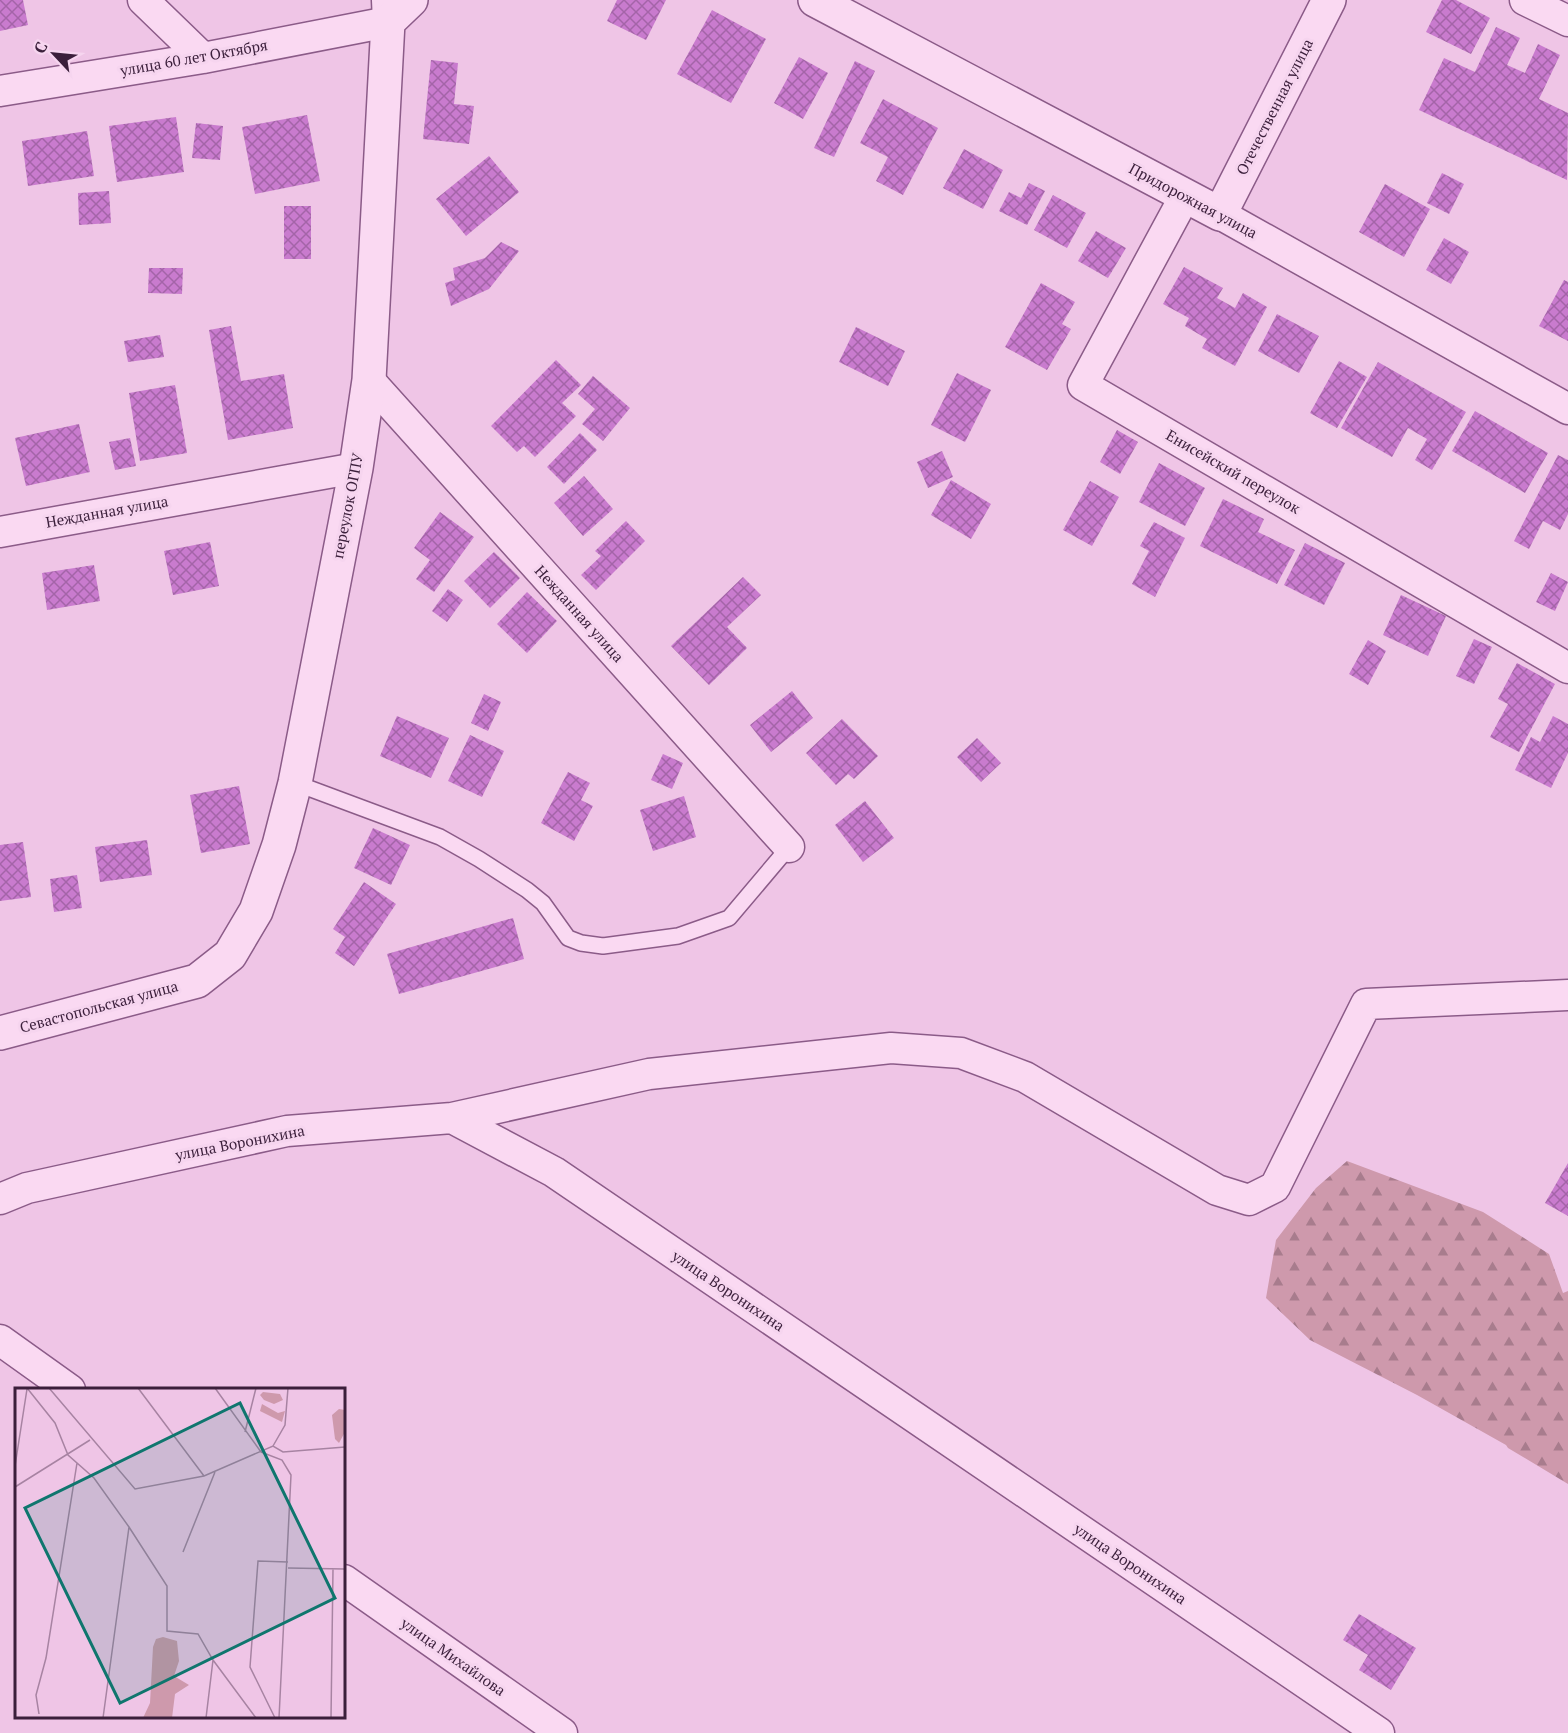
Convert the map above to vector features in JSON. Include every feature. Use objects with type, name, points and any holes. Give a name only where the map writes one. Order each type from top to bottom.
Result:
[{"type":"street","points":[[143,0],[203,58]]},
{"type":"street","name":"Придорожная улица","points":[[815,0],[1220,214],[1568,409]]},
{"type":"street","name":"Отечественная улица","points":[[1220,214],[1329,0]]},
{"type":"street","points":[[1525,0],[1568,21]]},
{"type":"street","name":"улица 60 лет Октября","points":[[0,91],[203,58],[396,7]]},
{"type":"street","name":"переулок ОГПУ","points":[[197,981],[230,955],[255,911],[279,845],[295,783],[356,468],[369,380],[396,7]]},
{"type":"street","name":"Енисейский переулок","points":[[1185,196],[1083,385],[1568,668]]},
{"type":"street","name":"Нежданная улица","points":[[369,380],[789,847]]},
{"type":"street","name":"Нежданная улица","points":[[0,532],[356,468]]},
{"type":"street","name":"Севастопольская улица","points":[[0,1033],[197,981]]},
{"type":"street","points":[[452,1118],[649,1074],[891,1048],[961,1053],[1025,1077],[1217,1190],[1249,1200],[1275,1186],[1366,1004],[1568,995]]},
{"type":"street","name":"улица Воронихина","points":[[0,1199],[27,1188],[287,1131],[452,1118],[554,1172],[1379,1733]]},
{"type":"street","points":[[0,1341],[69,1388]]},
{"type":"street","name":"улица Михайлова","points":[[345,1581],[562,1733]]},
{"type":"lane","points":[[295,783],[440,837],[527,890],[543,903],[568,938],[581,943],[603,946],[678,936],[729,918],[789,847]]},
{"type":"green space","points":[[1347,1161],[1483,1212],[1549,1254],[1563,1293],[1568,1291],[1568,1484],[1506,1445],[1417,1395],[1310,1340],[1266,1298],[1276,1240],[1316,1188]]},
{"type":"building","points":[[0,0],[23,0],[28,25],[0,31]]},
{"type":"building","points":[[617,0],[666,0],[646,40],[607,21]]},
{"type":"building","points":[[1442,0],[1456,0],[1490,18],[1471,54],[1426,32]]},
{"type":"building","points":[[712,10],[766,39],[731,103],[677,74]]},
{"type":"building","points":[[1496,27],[1520,38],[1507,65],[1525,73],[1538,44],[1560,55],[1539,99],[1568,113],[1567,180],[1419,110],[1444,58],[1475,72]]},
{"type":"building","points":[[799,57],[828,73],[803,119],[774,103]]},
{"type":"building","points":[[431,60],[458,63],[454,104],[474,106],[469,144],[423,139]]},
{"type":"building","points":[[855,61],[875,71],[834,157],[814,148]]},
{"type":"building","points":[[883,99],[938,128],[903,195],[876,181],[888,157],[860,143]]},
{"type":"building","points":[[307,115],[320,181],[255,194],[242,127]]},
{"type":"building","points":[[176,117],[184,172],[117,182],[109,126]]},
{"type":"building","points":[[196,123],[223,126],[220,160],[192,158]]},
{"type":"building","points":[[87,131],[94,176],[28,186],[22,141]]},
{"type":"building","points":[[964,149],[1003,170],[983,209],[943,188]]},
{"type":"building","points":[[489,156],[519,192],[466,236],[436,199]]},
{"type":"building","points":[[1442,173],[1464,184],[1449,214],[1427,203]]},
{"type":"building","points":[[1029,183],[1045,191],[1027,225],[999,211],[1009,192],[1021,198]]},
{"type":"building","points":[[1385,184],[1430,209],[1404,257],[1359,232]]},
{"type":"building","points":[[109,191],[111,223],[79,225],[78,193]]},
{"type":"building","points":[[1053,195],[1086,213],[1067,248],[1034,230]]},
{"type":"building","points":[[284,206],[311,206],[311,259],[284,259]]},
{"type":"building","points":[[1096,231],[1126,248],[1108,278],[1078,261]]},
{"type":"building","points":[[1444,238],[1469,252],[1451,284],[1426,270]]},
{"type":"building","points":[[501,242],[519,251],[489,289],[451,306],[445,283],[455,280],[453,268],[485,258]]},
{"type":"building","points":[[1184,267],[1223,288],[1217,298],[1235,308],[1243,293],[1267,307],[1235,366],[1202,348],[1207,339],[1185,326],[1189,318],[1163,304]]},
{"type":"building","points":[[149,268],[183,268],[182,294],[148,293]]},
{"type":"building","points":[[1564,280],[1568,282],[1568,341],[1539,326]]},
{"type":"building","points":[[1041,283],[1075,302],[1062,324],[1071,329],[1047,370],[1005,347]]},
{"type":"building","points":[[1277,314],[1319,336],[1299,373],[1258,351]]},
{"type":"building","points":[[231,326],[241,381],[284,374],[293,428],[228,440],[209,330]]},
{"type":"building","points":[[856,327],[905,351],[888,386],[839,362]]},
{"type":"building","points":[[160,335],[164,357],[128,362],[124,341]]},
{"type":"building","points":[[556,360],[581,385],[562,403],[576,416],[535,457],[524,446],[517,452],[491,426]]},
{"type":"building","points":[[1339,361],[1367,377],[1337,428],[1310,413]]},
{"type":"building","points":[[1378,362],[1466,412],[1432,470],[1415,460],[1427,439],[1408,428],[1392,457],[1341,428]]},
{"type":"building","points":[[957,373],[991,390],[965,442],[931,425]]},
{"type":"building","points":[[593,376],[630,408],[603,441],[582,424],[595,409],[578,394]]},
{"type":"building","points":[[175,385],[187,453],[140,461],[129,393]]},
{"type":"building","points":[[1475,411],[1548,453],[1525,493],[1452,451]]},
{"type":"building","points":[[79,424],[90,472],[26,486],[15,438]]},
{"type":"building","points":[[1117,430],[1138,442],[1120,474],[1100,462]]},
{"type":"building","points":[[580,433],[597,450],[564,484],[547,467]]},
{"type":"building","points":[[130,438],[136,466],[115,470],[109,442]]},
{"type":"building","points":[[942,451],[953,477],[928,488],[917,462]]},
{"type":"building","points":[[1558,455],[1568,460],[1568,514],[1560,530],[1543,521],[1529,549],[1514,541]]},
{"type":"building","points":[[1159,463],[1205,488],[1185,526],[1139,502]]},
{"type":"building","points":[[584,476],[613,509],[583,536],[554,503]]},
{"type":"building","points":[[951,480],[991,504],[971,539],[931,515]]},
{"type":"building","points":[[1090,481],[1119,497],[1092,546],[1063,530]]},
{"type":"building","points":[[1223,499],[1264,519],[1258,532],[1295,550],[1277,584],[1200,546]]},
{"type":"building","points":[[440,512],[474,537],[434,592],[416,579],[430,560],[414,548]]},
{"type":"building","points":[[626,521],[645,541],[596,590],[581,575],[601,556],[595,551]]},
{"type":"building","points":[[1154,522],[1185,538],[1155,597],[1132,584],[1149,551],[1140,546]]},
{"type":"building","points":[[210,542],[219,586],[173,595],[164,551]]},
{"type":"building","points":[[1305,543],[1345,563],[1324,605],[1284,585]]},
{"type":"building","points":[[494,552],[520,578],[490,608],[464,581]]},
{"type":"building","points":[[94,565],[100,601],[47,610],[42,573]]},
{"type":"building","points":[[1551,573],[1568,582],[1555,611],[1536,602]]},
{"type":"building","points":[[743,577],[761,595],[727,627],[747,648],[709,685],[671,646]]},
{"type":"building","points":[[448,589],[463,600],[447,622],[432,611]]},
{"type":"building","points":[[527,592],[557,621],[527,653],[497,624]]},
{"type":"building","points":[[1401,595],[1446,616],[1428,656],[1383,635]]},
{"type":"building","points":[[1474,639],[1492,647],[1474,684],[1456,676]]},
{"type":"building","points":[[1368,640],[1386,651],[1368,685],[1349,674]]},
{"type":"building","points":[[1517,663],[1555,684],[1519,752],[1490,737],[1508,704],[1498,699]]},
{"type":"building","points":[[792,691],[813,718],[771,752],[750,725]]},
{"type":"building","points":[[484,694],[501,702],[488,731],[471,723]]},
{"type":"building","points":[[397,716],[449,738],[431,778],[380,756]]},
{"type":"building","points":[[1553,716],[1568,724],[1568,753],[1551,788],[1515,770],[1531,737],[1540,742]]},
{"type":"building","points":[[842,719],[878,756],[854,779],[848,774],[836,785],[806,753]]},
{"type":"building","points":[[470,735],[504,751],[482,797],[448,781]]},
{"type":"building","points":[[977,738],[1001,763],[981,782],[957,757]]},
{"type":"building","points":[[663,754],[683,763],[672,789],[651,780]]},
{"type":"building","points":[[568,772],[590,783],[581,800],[593,806],[574,841],[541,823]]},
{"type":"building","points":[[239,786],[250,844],[201,853],[190,795]]},
{"type":"building","points":[[684,796],[696,837],[653,851],[640,810]]},
{"type":"building","points":[[865,801],[894,838],[863,862],[835,825]]},
{"type":"building","points":[[373,828],[410,845],[391,885],[354,868]]},
{"type":"building","points":[[147,840],[152,875],[100,882],[95,847]]},
{"type":"building","points":[[23,842],[31,897],[0,901],[0,845]]},
{"type":"building","points":[[77,875],[82,908],[54,912],[50,879]]},
{"type":"building","points":[[364,882],[396,904],[354,966],[335,953],[345,937],[333,929]]},
{"type":"building","points":[[513,918],[524,959],[399,994],[387,954]]},
{"type":"building","points":[[1568,1163],[1568,1216],[1545,1203]]},
{"type":"building","points":[[1359,1614],[1416,1648],[1391,1690],[1359,1670],[1368,1655],[1343,1640]]}]
